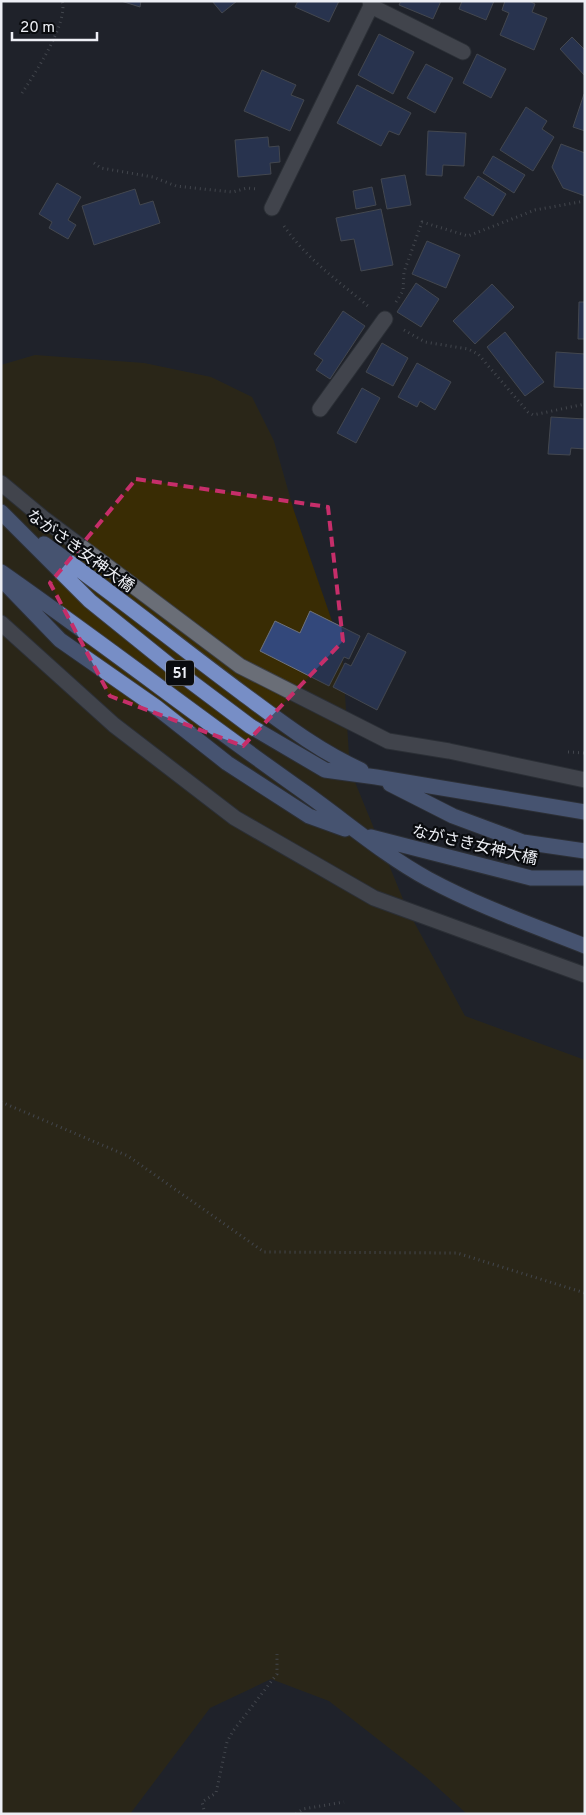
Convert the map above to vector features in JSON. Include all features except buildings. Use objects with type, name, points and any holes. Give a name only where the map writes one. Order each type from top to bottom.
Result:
[{"type":"main road","name":"ながさき女神大橋","points":[[7,517],[104,586],[189,654],[274,717],[337,759],[454,816],[523,842],[585,851]]},
{"type":"main road","name":"ながさき女神大橋","points":[[7,517],[90,601],[178,672],[250,726],[325,770],[376,777]]},
{"type":"main road","name":"ながさき女神大橋","points":[[1,572],[74,623],[162,691],[359,834]]},
{"type":"main road","name":"ながさき女神大橋","points":[[1,579],[60,640],[156,707],[227,763],[309,816],[359,834],[531,878],[585,878]]},
{"type":"main road","name":"51","points":[[376,777],[585,812]]},
{"type":"main road","name":"51","points":[[359,834],[428,878],[505,915],[585,946]]},
{"type":"street","points":[[272,208],[371,4],[463,52]]},
{"type":"street","points":[[320,409],[385,319]]},
{"type":"street","points":[[1,483],[43,518],[249,671],[388,741],[448,751],[585,780]]},
{"type":"street","points":[[1,623],[114,725],[235,818],[374,898],[585,975]]},
{"type":"path","points":[[22,93],[46,57],[60,21],[63,10],[62,1]]},
{"type":"path","points":[[94,163],[101,168],[153,177],[176,186],[233,192],[247,188],[257,189],[264,194],[296,244],[310,258],[385,319],[425,342],[468,349],[478,354],[528,412],[533,415],[585,404]]},
{"type":"path","points":[[385,319],[403,291],[404,272],[422,222],[468,236],[535,210],[585,201]]},
{"type":"path","points":[[1,1102],[128,1156],[264,1252],[457,1253],[585,1294]]},
{"type":"path","points":[[205,1814],[202,1802],[216,1793],[227,1742],[233,1730],[277,1674],[277,1654]]},
{"type":"path","points":[[296,1814],[302,1809],[344,1802]]},
{"type":"highlighted area","points":[[136,479],[328,507],[343,641],[243,746],[110,696],[50,583]]},
{"type":"shaded area","points":[[35,355],[144,363],[211,377],[252,397],[274,441],[294,511],[342,650],[350,770],[407,909],[465,1016],[585,1060],[585,1814],[467,1814],[425,1776],[329,1701],[271,1679],[210,1708],[130,1814],[1,1814],[1,365]]}]
